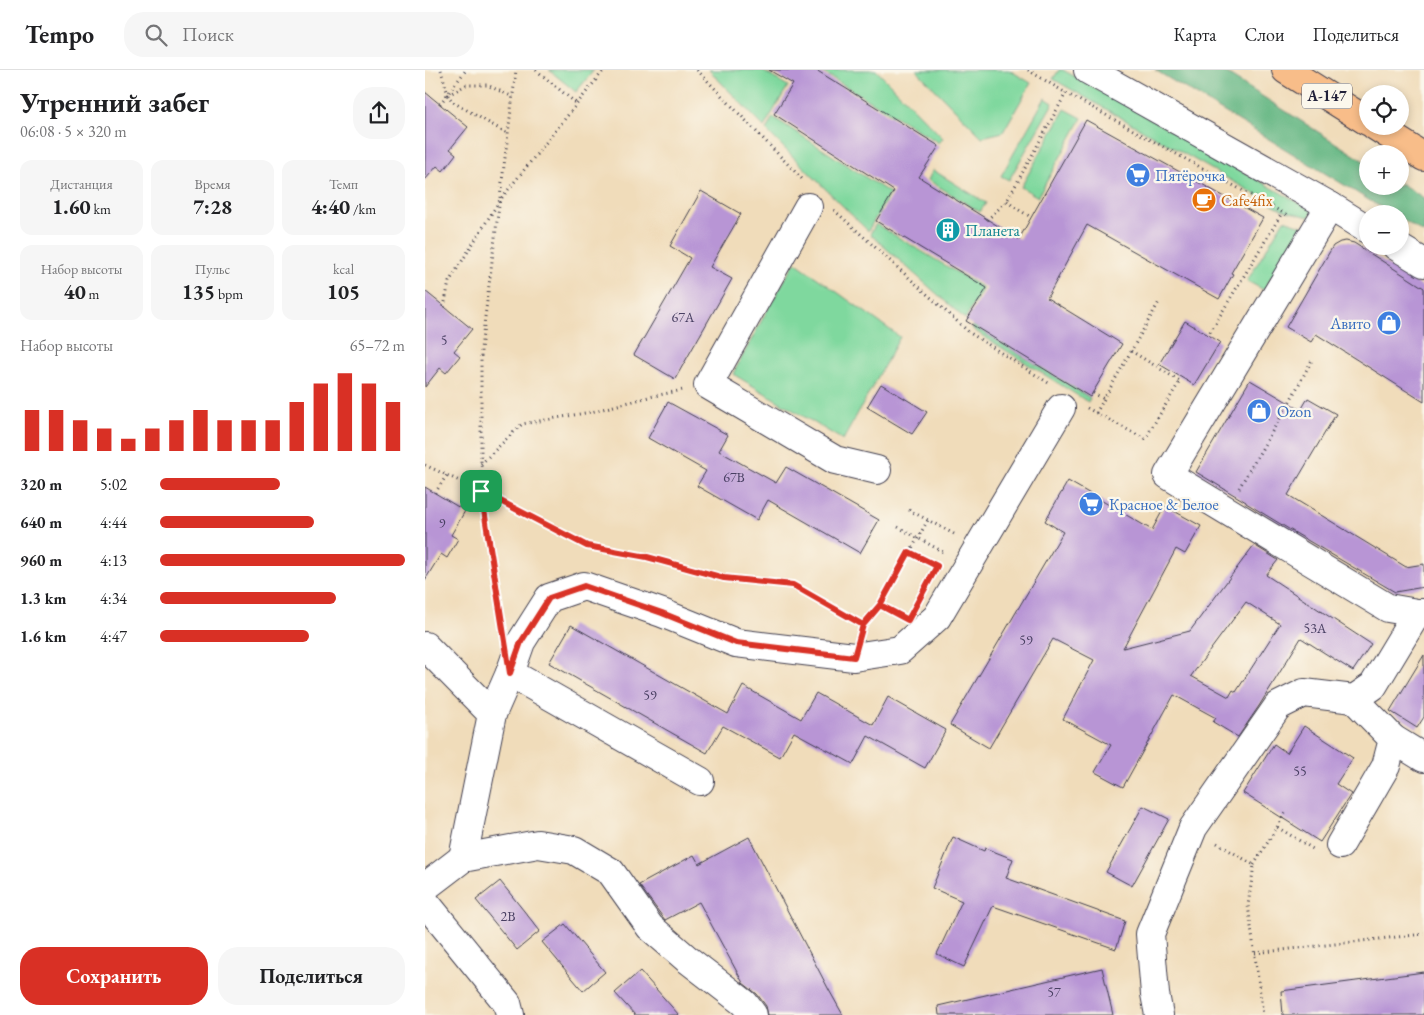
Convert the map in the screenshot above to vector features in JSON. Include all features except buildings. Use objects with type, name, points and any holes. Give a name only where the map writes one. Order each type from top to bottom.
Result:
[{"type":"highway","name":"А-147","points":[[1286,70],[1359,116]]},
{"type":"highway","points":[[1389,135],[1424,157]]},
{"type":"street","points":[[1089,70],[1324,216],[1359,227]]},
{"type":"street","points":[[817,201],[708,385],[835,460],[877,470]]},
{"type":"street","points":[[1324,216],[1168,475],[1388,608],[1421,613],[1373,686],[1354,699]]},
{"type":"street","points":[[1409,254],[1424,263]]},
{"type":"street","points":[[463,858],[492,714],[521,642],[549,598],[584,586],[662,613],[736,643],[854,657],[900,650],[937,617],[1067,401]]},
{"type":"street","points":[[425,646],[492,714]]},
{"type":"street","points":[[510,673],[700,781]]},
{"type":"street","points":[[1159,1015],[1155,994],[1150,934],[1193,828],[1279,706],[1304,693],[1354,699],[1393,740],[1424,758]]},
{"type":"street","points":[[1339,845],[1386,766],[1393,740]]},
{"type":"street","points":[[425,887],[463,858],[537,844],[574,850],[611,872],[650,927],[687,960],[744,1003],[753,1015]]},
{"type":"street","points":[[425,902],[507,1002],[510,1015]]},
{"type":"path","points":[[441,70],[448,95],[453,102],[508,134]]},
{"type":"path","points":[[440,104],[465,70]]},
{"type":"path","points":[[502,625],[481,491],[481,349],[516,70]]},
{"type":"path","points":[[536,70],[577,104]]},
{"type":"path","points":[[444,306],[449,282],[500,200],[604,70]]},
{"type":"path","points":[[697,70],[817,201],[970,333],[1067,401],[1096,413],[1145,439],[1179,381],[1131,352]]},
{"type":"path","points":[[1028,70],[1282,213],[1324,216]]},
{"type":"path","points":[[448,95],[466,84],[487,85],[513,97]]},
{"type":"path","points":[[987,220],[1007,201],[1066,93]]},
{"type":"path","points":[[1007,201],[1031,217]]},
{"type":"path","points":[[1209,332],[1282,213]]},
{"type":"path","points":[[1096,413],[1159,302]]},
{"type":"path","points":[[1235,494],[1312,360]]},
{"type":"path","points":[[481,464],[522,424],[591,412],[649,396],[708,385]]},
{"type":"path","points":[[1093,393],[1104,399]]},
{"type":"path","points":[[425,465],[481,491],[587,546],[647,557],[724,578],[793,585],[863,625]]},
{"type":"path","points":[[435,493],[447,475]]},
{"type":"path","points":[[909,510],[954,534]]},
{"type":"path","points":[[854,657],[863,625],[880,605],[928,520]]},
{"type":"path","points":[[898,527],[946,553]]},
{"type":"path","points":[[909,552],[937,566],[933,574]]},
{"type":"path","points":[[880,605],[901,616]]},
{"type":"path","points":[[1321,612],[1324,608]]},
{"type":"path","points":[[1263,1015],[1248,905],[1254,865],[1287,810]]},
{"type":"path","points":[[1277,827],[1322,854],[1339,845]]},
{"type":"path","points":[[1193,828],[1254,865]]},
{"type":"path","points":[[1255,953],[1424,934]]},
{"type":"green space","points":[[549,70],[594,70],[576,92]]},
{"type":"green space","points":[[709,70],[761,70],[788,86],[764,127]]},
{"type":"green space","points":[[819,70],[876,70],[943,138],[939,143]]},
{"type":"green space","points":[[916,70],[1009,70],[1031,83],[1003,132],[982,137]]},
{"type":"green space","points":[[1059,70],[1063,70],[1313,211],[1309,217],[1283,210],[1053,79]]},
{"type":"green space","points":[[1155,70],[1221,70],[1359,158],[1359,194]]},
{"type":"green space","points":[[1045,98],[1053,103],[1009,180],[1001,176]]},
{"type":"green space","points":[[1065,109],[1082,118],[1038,197],[1021,187]]},
{"type":"green space","points":[[773,117],[890,193],[868,231],[766,130]]},
{"type":"green space","points":[[933,170],[986,203],[980,212],[928,180]]},
{"type":"green space","points":[[1409,189],[1424,198],[1424,233],[1409,224],[1409,205],[1377,205],[1361,195],[1409,195]]},
{"type":"green space","points":[[1284,220],[1302,226],[1264,290],[1247,281]]},
{"type":"green space","points":[[876,224],[983,288],[965,319],[870,234]]},
{"type":"green space","points":[[795,262],[900,337],[843,440],[733,374]]},
{"type":"green space","points":[[973,326],[1090,398],[1088,402],[972,329]]},
{"type":"place","name":"Пятёрочка","points":[[1138,175]]},
{"type":"place","name":"Cafe4fix","points":[[1204,200]]},
{"type":"place","name":"Планета","points":[[948,230]]},
{"type":"place","name":"Авито","points":[[1389,323]]},
{"type":"place","name":"Ozon","points":[[1259,411]]},
{"type":"place","name":"Красное & Белое","points":[[1091,504]]},
{"type":"route","points":[[481,491],[510,673],[521,642],[549,598],[584,586],[662,613],[736,643],[854,657],[863,625],[880,605],[909,552],[937,566],[908,620],[880,605],[863,625],[793,585],[724,578],[647,557],[587,546],[481,491]]}]
